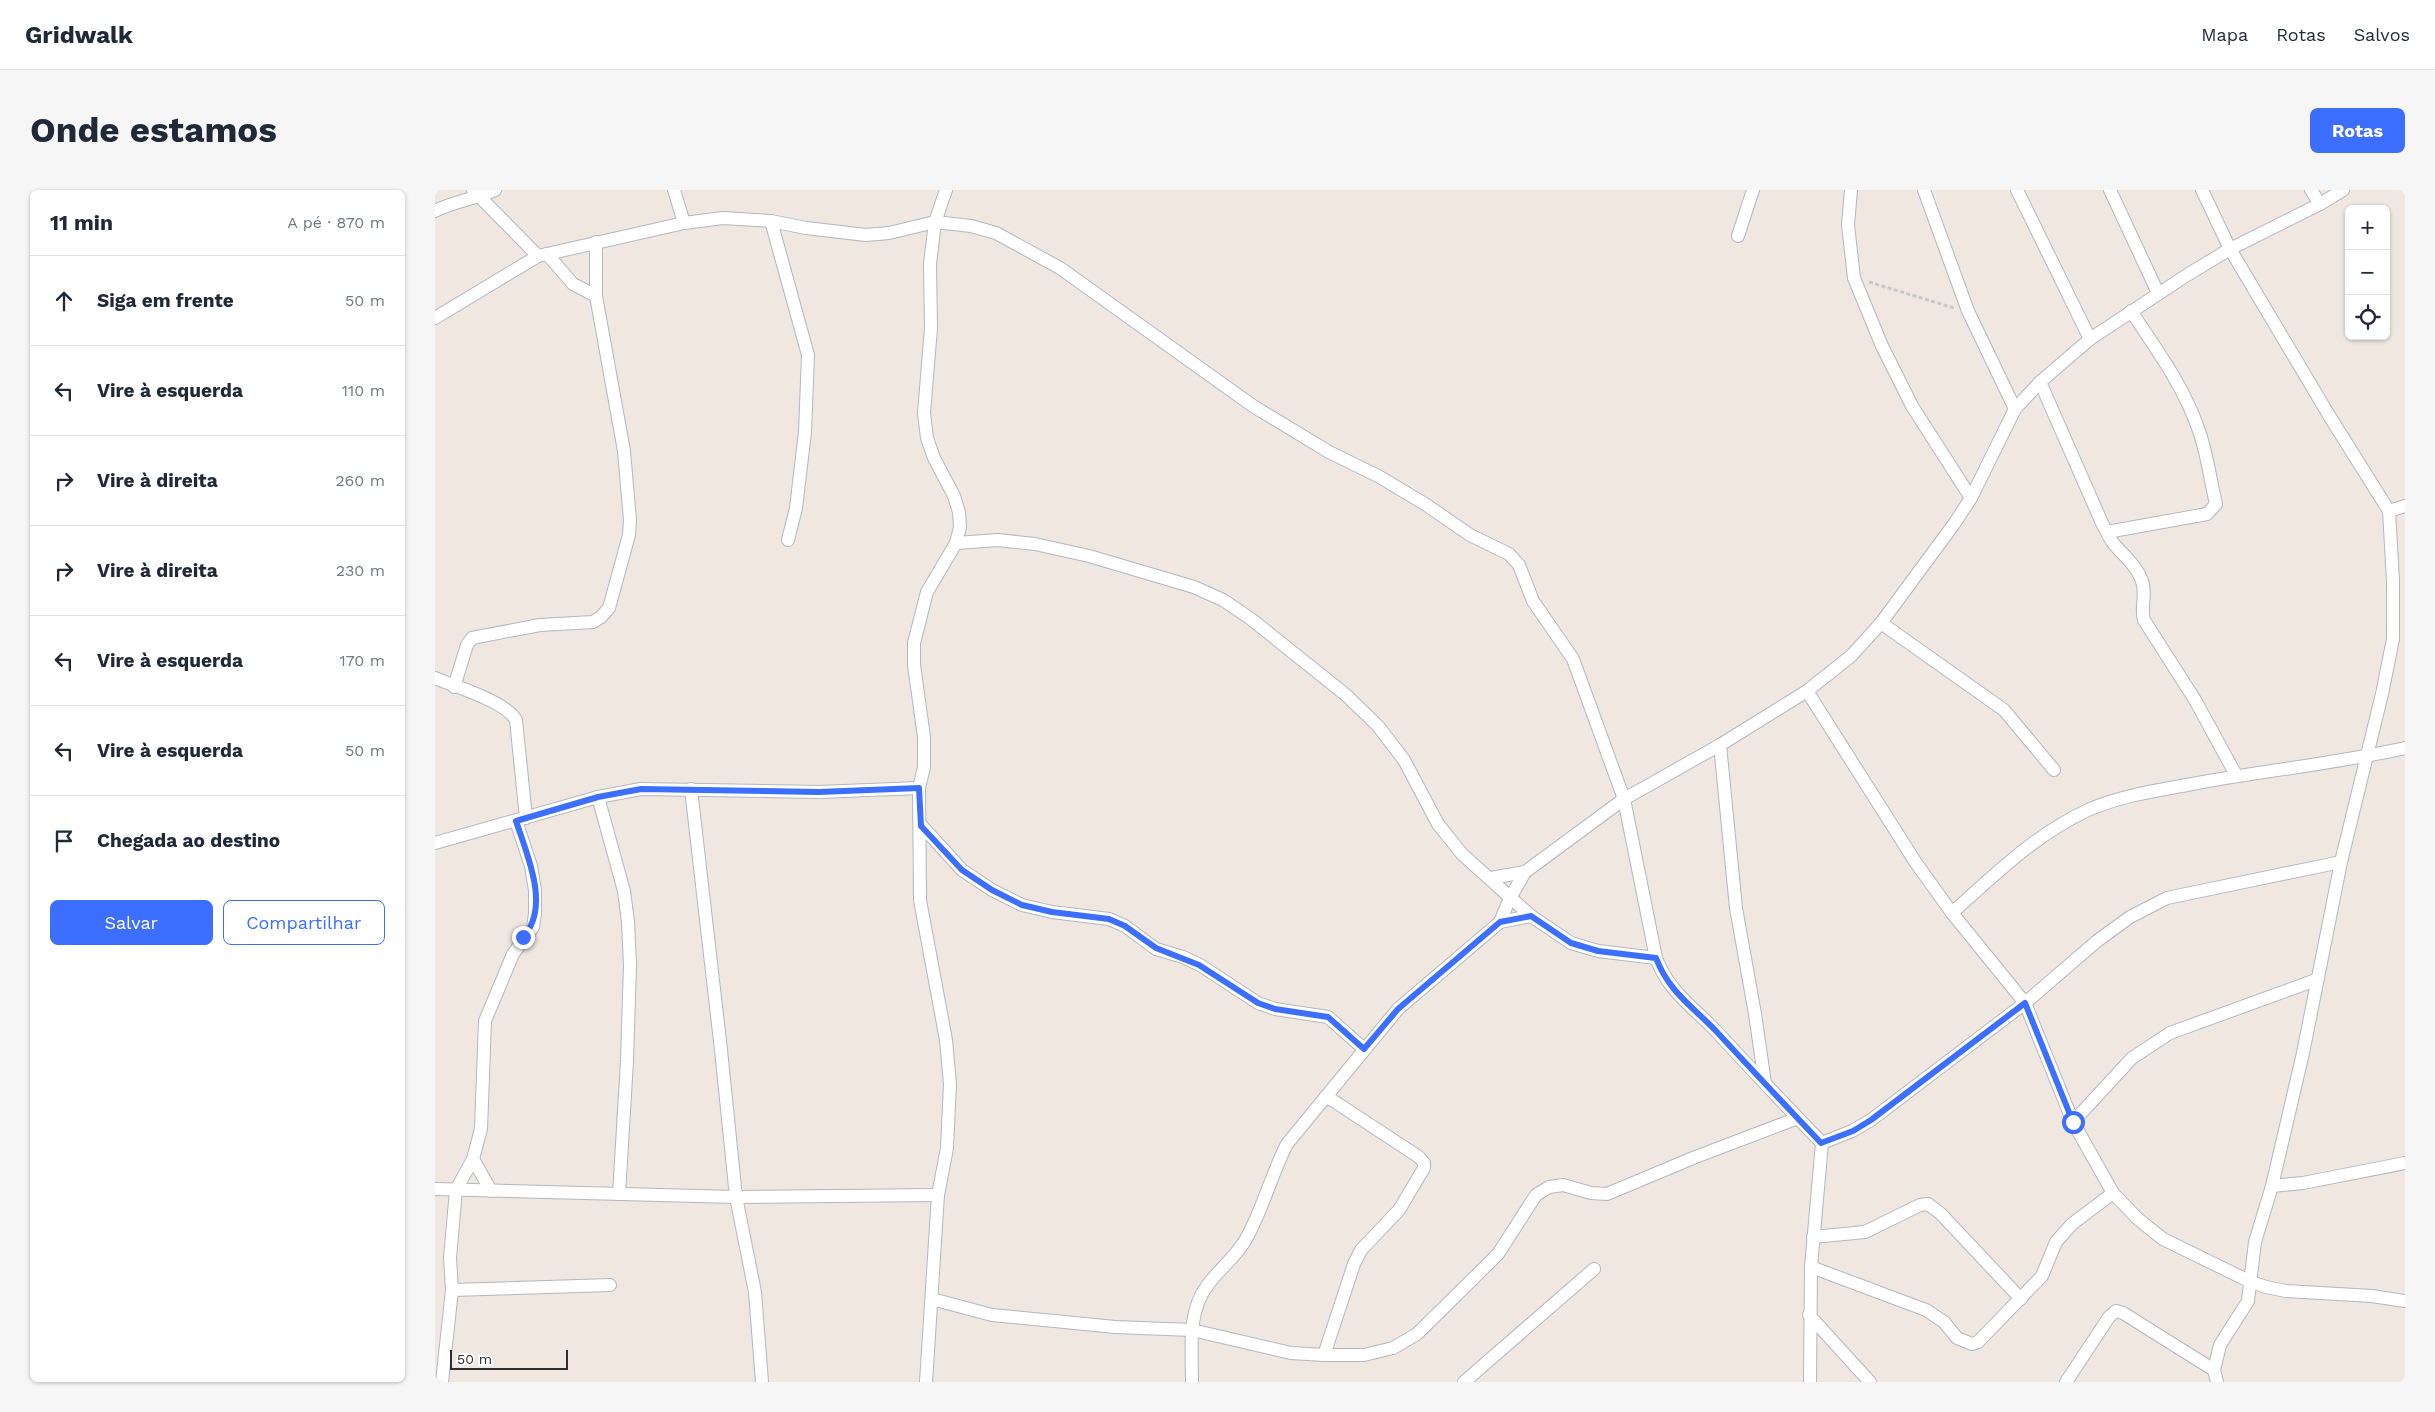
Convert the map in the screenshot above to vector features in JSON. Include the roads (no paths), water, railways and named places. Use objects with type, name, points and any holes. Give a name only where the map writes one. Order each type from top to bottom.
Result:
[{"type":"street","points":[[435,211],[476,193],[495,190]]},
{"type":"street","points":[[674,190],[684,223]]},
{"type":"street","points":[[926,1382],[938,1195],[947,1148],[951,1084],[946,1040],[920,900],[921,826],[919,788],[924,767],[924,737],[914,665],[915,643],[927,592],[956,543],[960,527],[959,512],[934,458],[927,438],[924,413],[931,328],[930,264],[935,222],[945,190]]},
{"type":"street","points":[[1738,236],[1753,190]]},
{"type":"street","points":[[1851,190],[1848,225],[1854,278],[1882,346],[1912,406],[1971,498]]},
{"type":"street","points":[[1924,190],[1968,311],[2015,409]]},
{"type":"street","points":[[2017,190],[2090,339]]},
{"type":"street","points":[[2110,190],[2158,293]]},
{"type":"street","points":[[2066,1382],[2109,1317],[2116,1311],[2123,1313],[2215,1376],[2225,1334],[2246,1305],[2255,1242],[2271,1186],[2303,1053],[2341,862],[2382,694],[2393,639],[2389,511],[2330,417],[2230,249],[2202,190]]},
{"type":"street","points":[[2311,190],[2320,204]]},
{"type":"street","points":[[1192,1382],[1191,1330],[1199,1301],[1206,1287],[1246,1239],[1274,1168],[1287,1144],[1398,1009],[1500,922],[1510,898],[1525,872],[1624,799],[1720,745],[1807,690],[1851,656],[1881,623],[1971,498],[2015,409],[2040,382],[2090,339],[2158,293],[2230,249],[2320,204],[2343,190]]},
{"type":"street","points":[[476,193],[573,284],[596,296]]},
{"type":"street","points":[[435,318],[542,255],[684,223],[723,218],[771,221],[866,235],[935,222],[971,226],[996,233],[1060,268],[1253,406],[1329,452],[1386,480],[1470,535],[1509,554],[1519,565],[1533,601],[1573,659],[1624,799],[1656,958],[1664,977],[1674,991],[1707,1022],[1821,1143],[1811,1266],[1809,1315],[1810,1382]]},
{"type":"street","points":[[771,221],[808,355],[805,432],[796,508],[788,540]]},
{"type":"street","points":[[454,686],[467,645],[472,638],[540,625],[593,622],[601,617],[609,608],[629,535],[630,520],[624,451],[596,296],[596,242]]},
{"type":"street","points":[[2107,532],[2207,514],[2216,504],[2199,430],[2188,404],[2177,380],[2131,311]]},
{"type":"street","points":[[2040,382],[2107,532],[2142,580],[2146,594],[2142,611],[2145,620],[2195,700],[2236,775]]},
{"type":"street","points":[[2389,511],[2405,506]]},
{"type":"street","points":[[956,543],[998,540],[1035,544],[1089,556],[1159,576],[1223,600],[1251,619],[1346,695],[1378,726],[1404,760],[1438,824],[1461,854],[1491,878],[1531,916],[1571,943],[1598,951],[1656,958]]},
{"type":"street","points":[[1881,623],[2004,710],[2054,770]]},
{"type":"street","points":[[435,678],[495,704],[514,716],[516,720],[521,820],[535,890],[533,927],[513,954],[485,1021],[481,1130],[473,1159],[456,1190],[450,1258],[452,1290],[442,1382]]},
{"type":"street","points":[[1807,690],[1916,863],[1952,913],[2025,1003],[2073,1122],[2113,1193],[2138,1219],[2163,1239],[2249,1281],[2286,1291],[2372,1296],[2405,1301]]},
{"type":"street","points":[[1720,745],[1736,908],[1765,1083]]},
{"type":"street","points":[[1952,913],[2049,832],[2087,811],[2117,799],[2236,775],[2366,757],[2405,748]]},
{"type":"street","points":[[435,843],[598,797],[641,789],[819,792],[919,788]]},
{"type":"street","points":[[691,790],[736,1197],[755,1292],[762,1382]]},
{"type":"street","points":[[598,797],[624,891],[628,922],[630,965],[619,1194]]},
{"type":"street","points":[[921,826],[962,870],[1000,894],[1022,905],[1052,912],[1109,919],[1125,926],[1156,948],[1199,965],[1258,1003],[1275,1009],[1328,1017],[1364,1049]]},
{"type":"street","points":[[1821,1143],[1853,1131],[1871,1120],[2025,1003],[2097,941],[2130,917],[2167,898],[2341,862]]},
{"type":"street","points":[[1491,878],[1525,872]]},
{"type":"street","points":[[1500,922],[1531,916]]},
{"type":"street","points":[[2073,1122],[2132,1058],[2170,1033],[2316,980]]},
{"type":"street","points":[[1324,1355],[1354,1264],[1361,1250],[1399,1210],[1424,1168],[1424,1163],[1419,1157],[1325,1096]]},
{"type":"street","points":[[932,1299],[992,1315],[1115,1326],[1191,1330],[1291,1353],[1364,1355],[1393,1348],[1417,1334],[1498,1254],[1536,1195],[1549,1187],[1563,1185],[1591,1193],[1607,1194],[1693,1158],[1798,1118]]},
{"type":"street","points":[[473,1159],[491,1191]]},
{"type":"street","points":[[2271,1186],[2303,1184],[2405,1163]]},
{"type":"street","points":[[435,1189],[736,1197],[938,1195]]},
{"type":"street","points":[[1811,1266],[1927,1310],[1944,1322],[1957,1338],[1972,1344],[1978,1342],[2042,1276],[2056,1242],[2072,1224],[2113,1193]]},
{"type":"street","points":[[1813,1237],[1865,1232],[1920,1205],[1929,1204],[1941,1214],[2021,1299]]},
{"type":"street","points":[[1464,1382],[1594,1269]]},
{"type":"street","points":[[452,1290],[610,1285]]},
{"type":"street","points":[[1809,1315],[1871,1382]]}]
